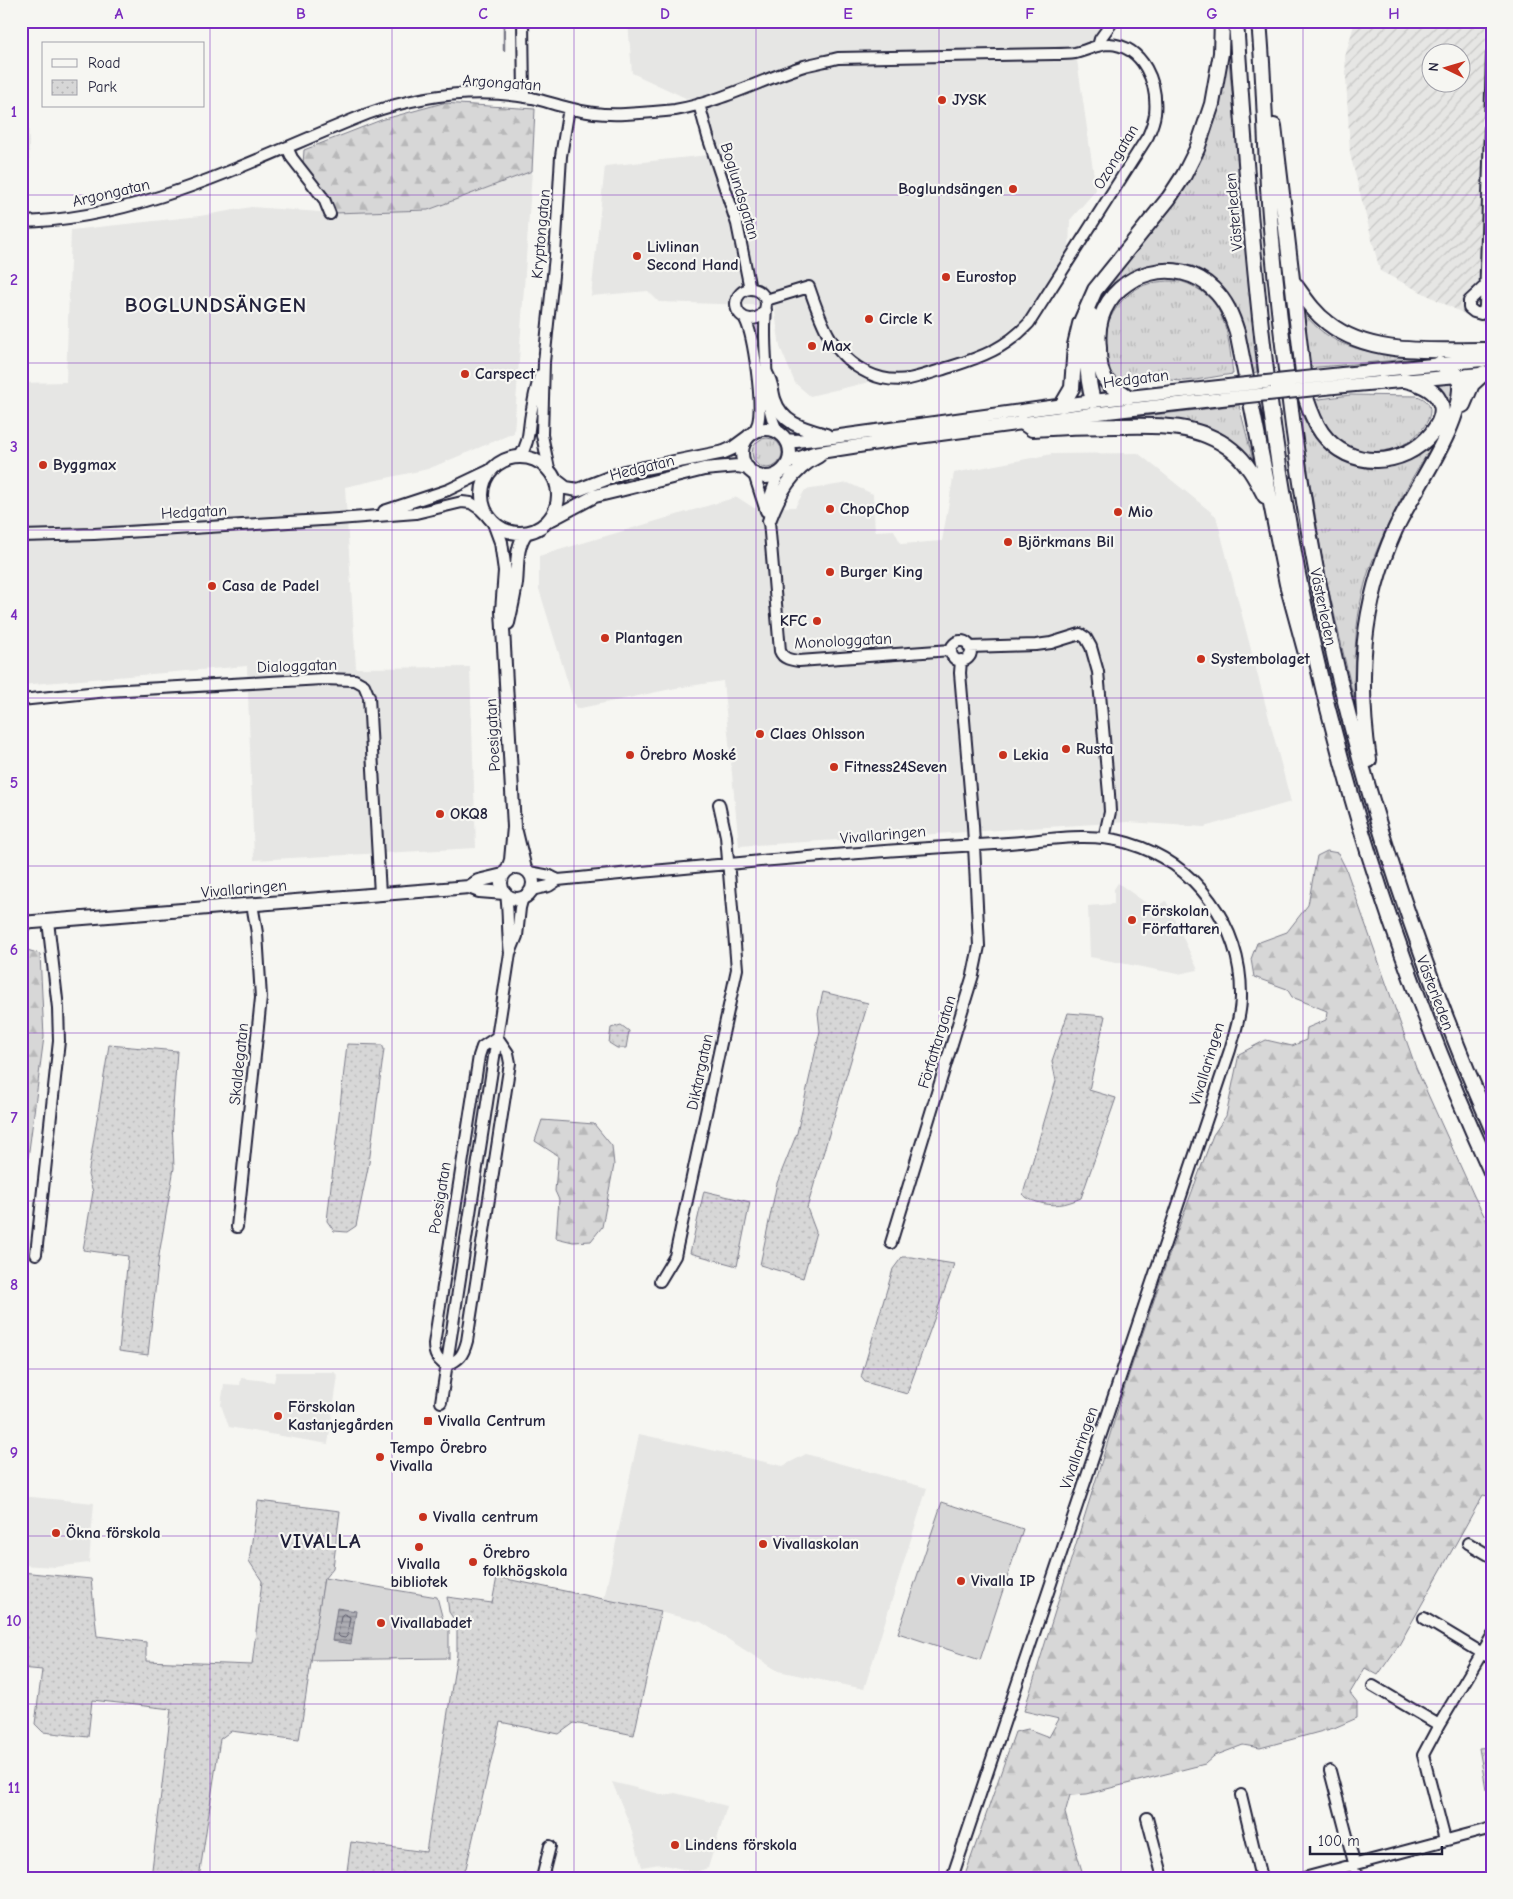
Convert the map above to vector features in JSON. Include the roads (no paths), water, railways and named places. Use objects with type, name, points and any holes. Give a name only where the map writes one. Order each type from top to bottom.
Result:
[{"type":"highway","points":[[1062,405],[1072,388],[1076,338],[1080,324],[1095,290],[1169,198],[1198,149],[1212,104],[1221,53],[1222,21]]},
{"type":"highway","name":"Västerleden","points":[[1236,21],[1259,298],[1274,431],[1301,587],[1314,649],[1348,784],[1371,863],[1401,952],[1437,1048],[1492,1174]]},
{"type":"highway","points":[[1259,28],[1263,42],[1272,105],[1306,398],[1315,422],[1323,434],[1336,447],[1348,455],[1364,460],[1379,461],[1405,454],[1417,447],[1428,437],[1438,424],[1442,413],[1441,404],[1437,396],[1421,384],[1405,380]]},
{"type":"highway","name":"Västerleden","points":[[1259,28],[1273,245],[1293,428],[1310,538],[1326,616],[1364,772],[1392,865],[1422,956],[1492,1129]]},
{"type":"highway","points":[[1128,396],[1110,385],[1101,369],[1099,327],[1107,304],[1112,296],[1127,282],[1153,271],[1180,272],[1205,282],[1224,302],[1237,332],[1287,584],[1320,707],[1334,726]]},
{"type":"highway","points":[[1291,280],[1326,322],[1355,339],[1395,348],[1492,350]]},
{"type":"highway","points":[[1089,304],[1092,310],[1088,328],[1088,370],[1094,407]]},
{"type":"highway","points":[[1364,772],[1370,765],[1365,734],[1362,665],[1366,626],[1373,590],[1396,529],[1447,434],[1456,411],[1460,386],[1456,375],[1446,366],[1439,364]]},
{"type":"highway","points":[[1456,411],[1462,409],[1472,384],[1485,373]]},
{"type":"highway","points":[[1022,422],[1032,429],[1168,426],[1205,434],[1225,445],[1241,459],[1254,476],[1272,508]]},
{"type":"main road","name":"Hedgatan","points":[[789,462],[814,453],[1022,422],[1094,407],[1343,380],[1439,364],[1492,359]]},
{"type":"main road","points":[[766,373],[772,383],[777,405],[793,424],[803,429],[833,436]]},
{"type":"main road","name":"Hedgatan","points":[[1343,380],[1405,380],[1485,373]]},
{"type":"main road","name":"Hedgatan","points":[[782,436],[796,441],[1062,405],[1094,407],[1128,396],[1238,391]]},
{"type":"main road","points":[[766,429],[782,436],[789,447],[789,462],[784,469],[778,474],[766,477],[751,471],[742,453],[751,435],[766,429]]},
{"type":"main road","name":"Hedgatan","points":[[556,481],[566,488],[578,490],[624,472],[724,452],[751,435]]},
{"type":"main road","points":[[769,521],[787,482],[811,460],[833,450]]},
{"type":"main road","points":[[520,456],[532,458],[549,469],[556,481],[559,496],[556,509],[549,520],[540,528],[526,533],[511,532],[492,521],[482,503],[481,492],[490,470],[499,462],[520,456]]},
{"type":"main road","name":"Hedgatan","points":[[549,520],[595,496],[704,470],[738,466],[751,471]]},
{"type":"main road","name":"Poesigatan","points":[[492,521],[501,542],[505,571],[502,611],[514,827],[511,860],[506,872]]},
{"type":"main road","name":"Poesigatan","points":[[505,640],[516,583],[518,550],[521,540],[526,533]]},
{"type":"main road","name":"Poesigatan","points":[[514,827],[520,841],[527,871]]},
{"type":"main road","points":[[515,867],[527,871],[532,882],[527,893],[516,898],[505,894],[501,885],[506,872],[515,867]]},
{"type":"main road","name":"Vivallaringen","points":[[468,887],[478,881],[506,872]]},
{"type":"main road","name":"Vivallaringen","points":[[21,923],[468,887],[479,891],[505,894]]},
{"type":"street","points":[[523,21],[524,97]]},
{"type":"street","points":[[1098,46],[1100,39],[1114,21]]},
{"type":"street","name":"Ozongatan","points":[[749,88],[805,66],[838,58],[1075,53],[1109,44],[1126,49],[1139,58],[1150,74],[1155,103],[1154,121],[1148,136],[1062,272],[1029,323],[1013,339],[1000,348],[958,365],[908,379],[892,380],[875,376],[855,367],[840,354],[828,334],[809,287],[766,305]]},
{"type":"street","points":[[1485,286],[1492,55]]},
{"type":"street","name":"Argongatan","points":[[21,222],[64,219],[161,197],[208,182],[367,114],[414,100],[456,94],[492,94],[524,97],[587,112],[622,114],[675,110],[749,88]]},
{"type":"street","name":"Boglundsgatan","points":[[699,104],[737,224],[750,288]]},
{"type":"street","name":"Kryptongatan","points":[[549,469],[542,435],[544,362],[556,256],[561,156],[569,108]]},
{"type":"street","points":[[287,147],[292,158],[324,199],[330,214]]},
{"type":"street","points":[[751,435],[758,423],[759,400],[753,344],[745,319],[738,312],[736,302],[741,293],[750,288],[759,290],[766,305],[764,330],[770,413],[782,436]]},
{"type":"street","points":[[745,319],[756,319],[763,314],[766,305]]},
{"type":"street","name":"Kryptongatan","points":[[520,456],[526,447],[529,436],[534,396],[544,362]]},
{"type":"street","name":"Hedgatan","points":[[368,516],[448,490],[490,470]]},
{"type":"street","name":"Monologgatan","points":[[751,471],[762,494],[769,521]]},
{"type":"street","name":"Monologgatan","points":[[778,474],[771,494],[769,521],[780,651],[785,657],[799,661],[951,650]]},
{"type":"street","name":"Hedgatan","points":[[21,536],[94,534],[416,513],[462,502],[471,503],[492,521]]},
{"type":"street","points":[[970,647],[968,656],[961,660],[954,658],[951,650],[953,644],[959,641],[965,642],[970,647],[1036,645],[1052,643],[1080,634],[1086,638],[1098,672],[1110,805],[1104,838]]},
{"type":"street","name":"Författargatan","points":[[891,1243],[980,946],[973,826],[960,673],[961,660]]},
{"type":"street","name":"Dialoggatan","points":[[21,700],[118,691],[322,679],[355,680],[364,685],[369,697],[380,894]]},
{"type":"street","name":"Diktargatan","points":[[660,1281],[675,1256],[736,978],[737,969],[726,836],[719,804]]},
{"type":"street","name":"Vivallaringen","points":[[527,893],[548,886],[558,880],[728,864],[1094,836],[1144,848],[1180,869],[1208,896],[1222,919],[1235,949],[1239,970],[1241,1001],[1219,1084],[952,1878]]},
{"type":"street","name":"Vivallaringen","points":[[527,871],[550,876],[558,880]]},
{"type":"street","name":"Poesigatan","points":[[441,1402],[510,953],[517,936],[520,908],[527,893]]},
{"type":"street","name":"Poesigatan","points":[[505,894],[509,920],[507,936],[510,953]]},
{"type":"street","name":"Skaldegatan","points":[[237,1227],[261,998],[257,933],[252,904]]},
{"type":"street","points":[[36,1254],[59,1041],[58,1008],[48,921]]},
{"type":"street","points":[[446,1366],[464,1354],[467,1341],[510,1063],[508,1053],[497,1037]]},
{"type":"street","name":"Poesigatan","points":[[446,1366],[436,1358],[434,1344],[479,1056],[482,1047],[497,1037]]},
{"type":"street","points":[[1468,1543],[1492,1557]]},
{"type":"street","points":[[1424,1618],[1492,1659]]},
{"type":"street","points":[[1445,1840],[1423,1755],[1492,1636]]},
{"type":"street","points":[[1373,1686],[1439,1725]]},
{"type":"street","points":[[1330,1772],[1358,1878]]},
{"type":"street","points":[[1241,1795],[1262,1878]]},
{"type":"street","points":[[1147,1818],[1163,1878]]},
{"type":"street","points":[[1304,1878],[1492,1828]]},
{"type":"street","points":[[542,1878],[550,1846]]},
{"type":"water","points":[[337,1608],[356,1611],[351,1644],[332,1641]]},
{"type":"waterway","points":[[504,21],[504,50]]},
{"type":"place","name":"JYSK","points":[[942,100]]},
{"type":"place","name":"Boglundsängen","points":[[1013,189]]},
{"type":"place","name":"Livlinan Second Hand","points":[[637,256]]},
{"type":"place","name":"Eurostop","points":[[946,277]]},
{"type":"place","name":"Circle K","points":[[869,319]]},
{"type":"place","name":"Max","points":[[812,346]]},
{"type":"place","name":"Carspect","points":[[465,374]]},
{"type":"place","name":"Byggmax","points":[[43,465]]},
{"type":"place","name":"ChopChop","points":[[830,509]]},
{"type":"place","name":"Mio","points":[[1118,512]]},
{"type":"place","name":"Björkmans Bil","points":[[1008,542]]},
{"type":"place","name":"Burger King","points":[[830,572]]},
{"type":"place","name":"Casa de Padel","points":[[212,586]]},
{"type":"place","name":"KFC","points":[[817,621]]},
{"type":"place","name":"Plantagen","points":[[605,638]]},
{"type":"place","name":"Systembolaget","points":[[1201,659]]},
{"type":"place","name":"Claes Ohlsson","points":[[760,734]]},
{"type":"place","name":"Rusta","points":[[1066,749]]},
{"type":"place","name":"Örebro Moské","points":[[630,755]]},
{"type":"place","name":"Lekia","points":[[1003,755]]},
{"type":"place","name":"Fitness24Seven","points":[[834,767]]},
{"type":"place","name":"OKQ8","points":[[440,814]]},
{"type":"place","name":"Förskolan Författaren","points":[[1132,920]]},
{"type":"place","name":"Förskolan Kastanjegården","points":[[278,1416]]},
{"type":"place","name":"Vivalla Centrum","points":[[428,1421]]},
{"type":"place","name":"Tempo Örebro Vivalla","points":[[380,1457]]},
{"type":"place","name":"Vivalla centrum","points":[[423,1517]]},
{"type":"place","name":"Ökna förskola","points":[[56,1533]]},
{"type":"place","name":"Vivallaskolan","points":[[763,1544]]},
{"type":"place","name":"Vivalla bibliotek","points":[[419,1547]]},
{"type":"place","name":"Örebro folkhögskola","points":[[473,1562]]},
{"type":"place","name":"Vivalla IP","points":[[961,1581]]},
{"type":"place","name":"Vivallabadet","points":[[381,1623]]},
{"type":"place","name":"Lindens förskola","points":[[675,1845]]},
{"type":"district","name":"BOGLUNDSÄNGEN","points":[[216,305]]},
{"type":"district","name":"VIVALLA","points":[[321,1541]]}]
